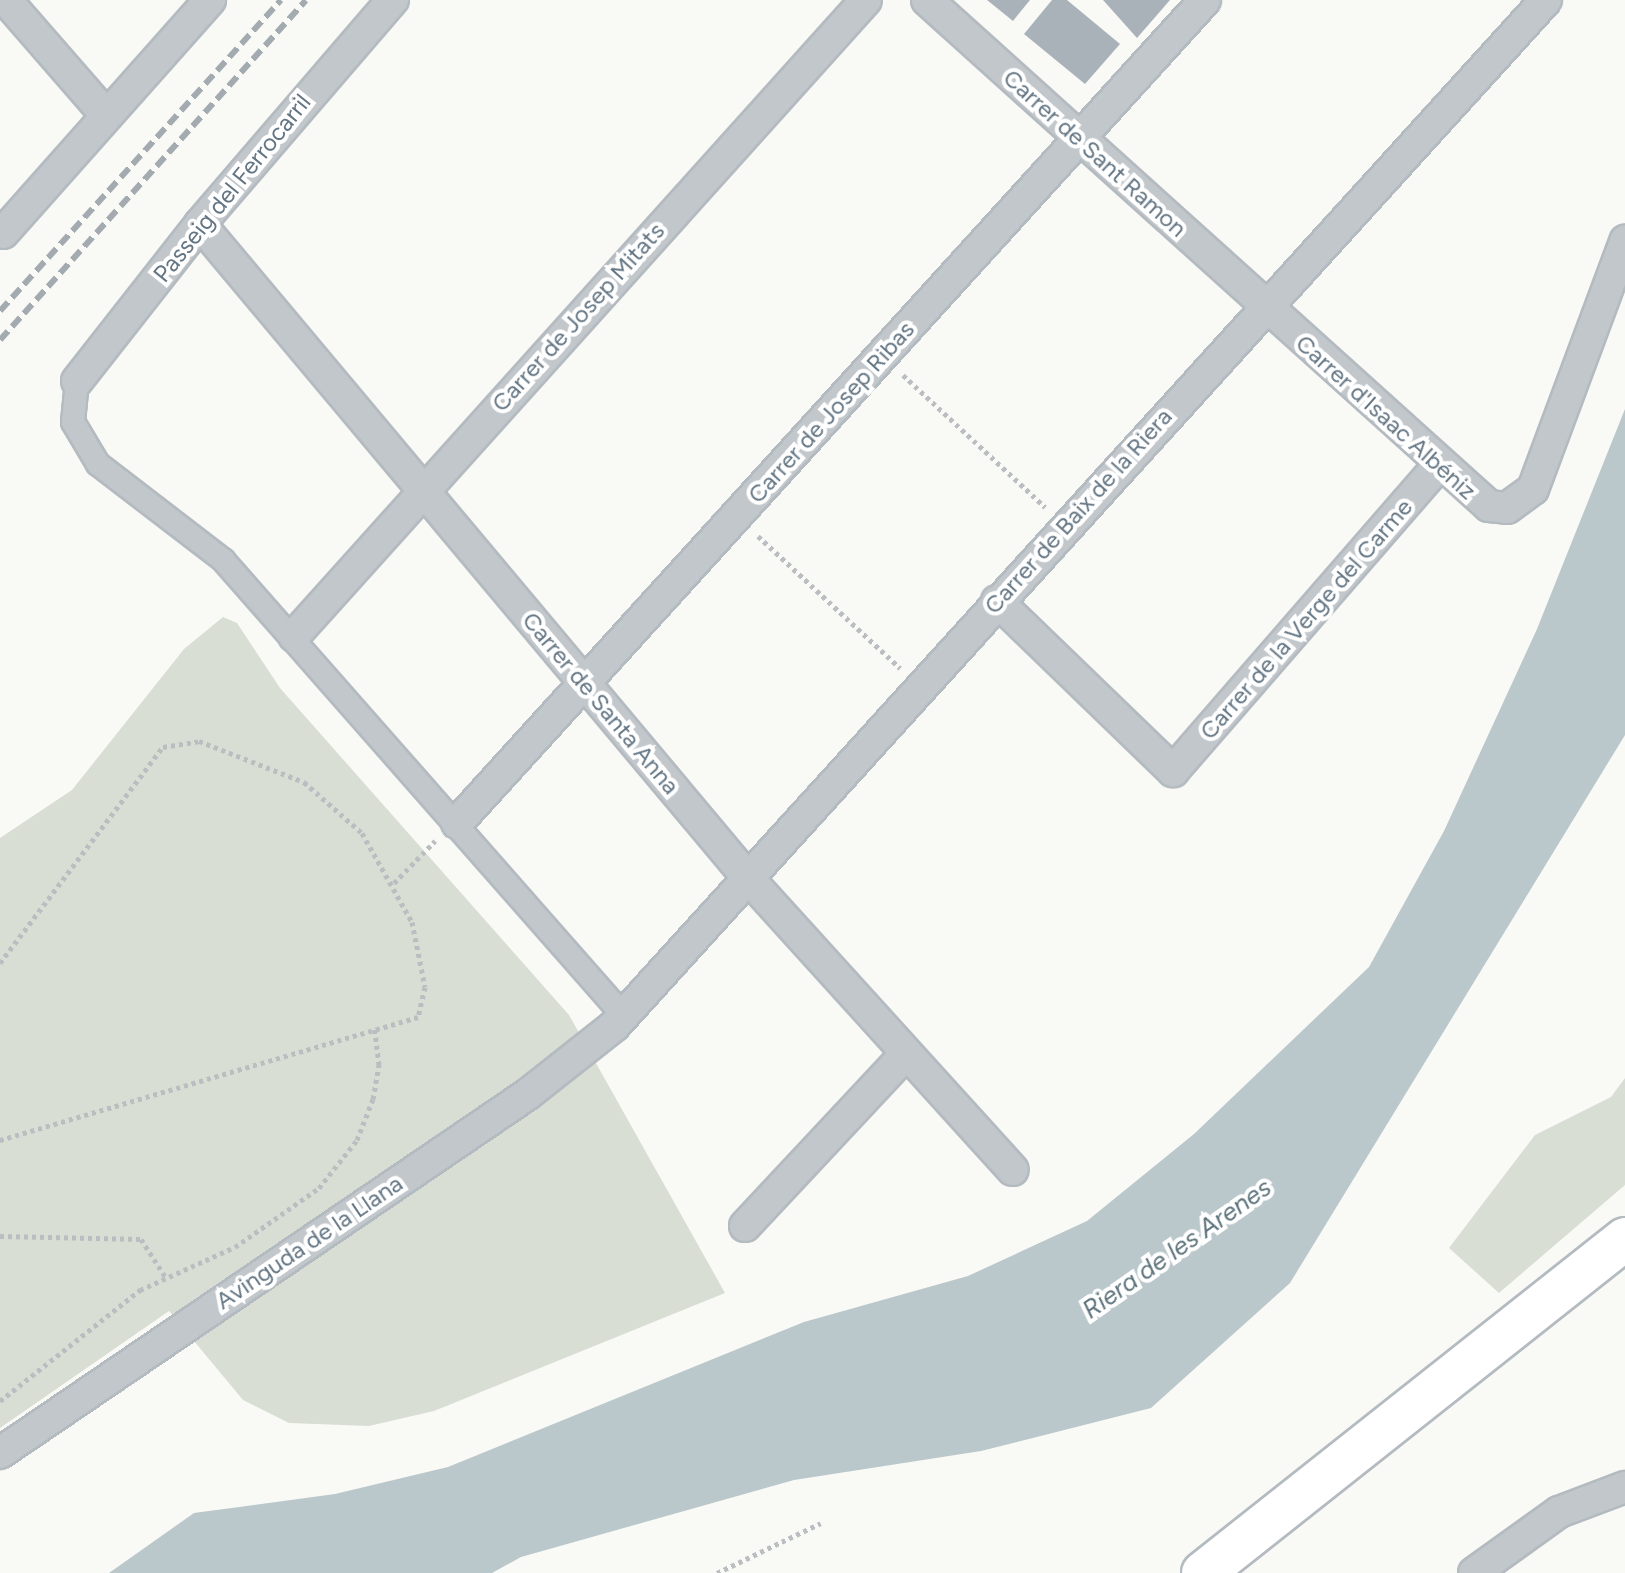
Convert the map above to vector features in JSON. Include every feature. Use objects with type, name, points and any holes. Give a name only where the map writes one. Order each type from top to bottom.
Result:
[{"type":"main road","points":[[1203,1573],[1625,1239]]},
{"type":"street","points":[[6,0],[106,115]]},
{"type":"street","points":[[3,233],[210,0]]},
{"type":"street","name":"Passeig del Ferrocarril","points":[[77,381],[200,224],[393,0]]},
{"type":"street","name":"Carrer de Josep Mitats","points":[[294,636],[866,0]]},
{"type":"street","name":"Carrer de Sant Ramon","points":[[927,0],[1263,307]]},
{"type":"street","name":"Carrer de Josep Ribas","points":[[457,823],[1205,0]]},
{"type":"street","name":"Carrer de Baix de la Riera","points":[[618,1020],[1263,307],[1546,0]]},
{"type":"street","name":"Carrer de Santa Anna","points":[[200,224],[748,878],[904,1056],[1013,1170]]},
{"type":"street","name":"Carrer d'Isaac Albéniz","points":[[1263,307],[1438,466],[1489,506],[1523,502],[1625,241]]},
{"type":"street","points":[[77,381],[73,422],[98,464],[223,560],[294,636],[457,823],[618,1020]]},
{"type":"street","name":"Carrer de la Verge del Carme","points":[[997,601],[1173,771],[1438,466]]},
{"type":"street","name":"Avinguda de la Llana","points":[[0,1453],[528,1094],[618,1020]]},
{"type":"street","points":[[745,1226],[904,1056]]},
{"type":"street","points":[[1474,1573],[1530,1529],[1625,1487]]},
{"type":"path","points":[[882,356],[1065,526]]},
{"type":"path","points":[[737,516],[920,687]]},
{"type":"path","points":[[0,963],[163,747],[199,741],[304,782],[362,833],[394,883],[412,922],[425,987],[418,1017],[374,1026],[0,1140]]},
{"type":"path","points":[[394,883],[457,823]]},
{"type":"path","points":[[0,1401],[140,1290],[235,1247],[319,1188],[357,1140],[373,1099],[379,1065],[374,1026]]},
{"type":"path","points":[[0,1236],[141,1239],[166,1278]]},
{"type":"path","points":[[717,1573],[821,1523]]},
{"type":"shaded area","points":[[223,617],[237,623],[280,688],[569,1015],[725,1293],[434,1411],[369,1426],[289,1423],[243,1400],[169,1311],[0,1428],[0,838],[72,790],[184,649]]},
{"type":"shaded area","points":[[1625,1078],[1625,1185],[1499,1293],[1449,1248],[1535,1135],[1611,1097]]},
{"type":"water","name":"Riera de les Arenes","points":[[1625,409],[1625,735],[1290,1283],[1151,1408],[981,1451],[794,1480],[521,1557],[492,1573],[109,1573],[194,1513],[335,1494],[448,1467],[804,1322],[968,1276],[1087,1221],[1194,1134],[1369,967],[1444,831],[1537,629]]},
{"type":"building","points":[[987,0],[1030,0],[1013,21]]},
{"type":"building","points":[[1052,0],[1067,0],[1120,44],[1085,84],[1024,34]]},
{"type":"building","points":[[1103,0],[1170,0],[1137,38]]},
{"type":"railway","points":[[0,311],[281,0]]},
{"type":"railway","points":[[0,340],[306,0]]}]
